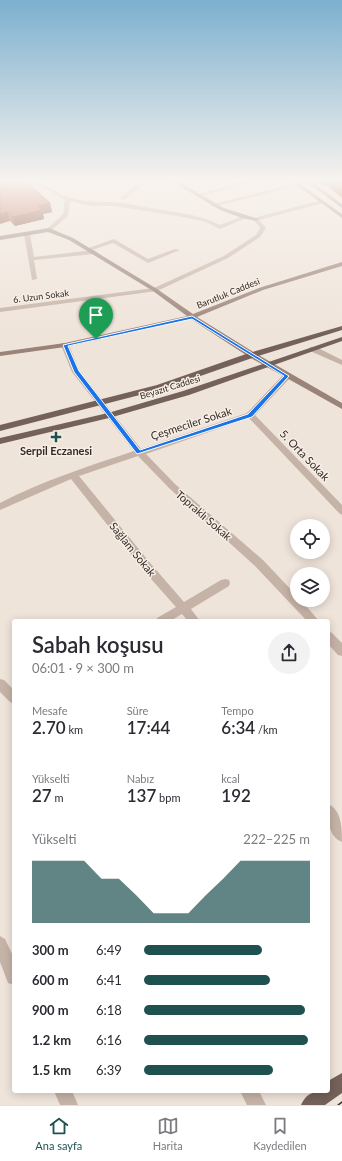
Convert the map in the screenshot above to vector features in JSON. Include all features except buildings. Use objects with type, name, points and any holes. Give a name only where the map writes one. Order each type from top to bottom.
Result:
[{"type":"main road","points":[[0,238],[46,231]]},
{"type":"main road","points":[[50,231],[71,239],[92,251],[155,290],[192,317],[268,365],[342,406]]},
{"type":"main road","name":"Barutluk Caddesi","points":[[0,354],[65,345],[192,317],[261,289],[342,264]]},
{"type":"main road","name":"Beyazıt Caddesi","points":[[0,428],[160,387],[252,355],[342,328]]},
{"type":"main road","name":"Beyazıt Caddesi","points":[[0,441],[109,415],[186,393],[342,339]]},
{"type":"main road","points":[[330,1091],[342,1082]]},
{"type":"main road","points":[[310,1105],[327,1093]]},
{"type":"street","name":"6. Uzun Sokak","points":[[0,310],[155,290],[226,257],[258,236],[261,231]]},
{"type":"street","points":[[27,234],[34,279]]},
{"type":"street","points":[[31,259],[92,251],[114,240],[148,261],[177,250]]},
{"type":"street","name":"Topraklı Sokak","points":[[65,345],[76,372],[139,452],[172,486],[258,563],[312,619]]},
{"type":"street","points":[[313,349],[342,363]]},
{"type":"street","name":"Çeşmeciler Sokak","points":[[0,507],[19,497],[74,475],[250,415],[287,376]]},
{"type":"street","name":"5. Orta Sokak","points":[[250,415],[342,511]]},
{"type":"street","name":"Sağlam Sokak","points":[[74,475],[147,567],[193,619]]},
{"type":"street","points":[[166,619],[225,583]]},
{"type":"street","points":[[330,638],[342,651]]},
{"type":"street","points":[[0,684],[12,696]]},
{"type":"street","points":[[330,814],[342,835]]},
{"type":"street","points":[[0,944],[12,972]]},
{"type":"street","points":[[64,1093],[69,1105]]},
{"type":"street","points":[[250,1093],[257,1105]]},
{"type":"tram line","points":[[338,1105],[342,1102]]},
{"type":"place","name":"Serpil Eczanesi","points":[[56,437]]},
{"type":"route","points":[[192,317],[287,376],[250,415],[139,452],[76,372],[65,345],[96,339],[192,317]]}]
